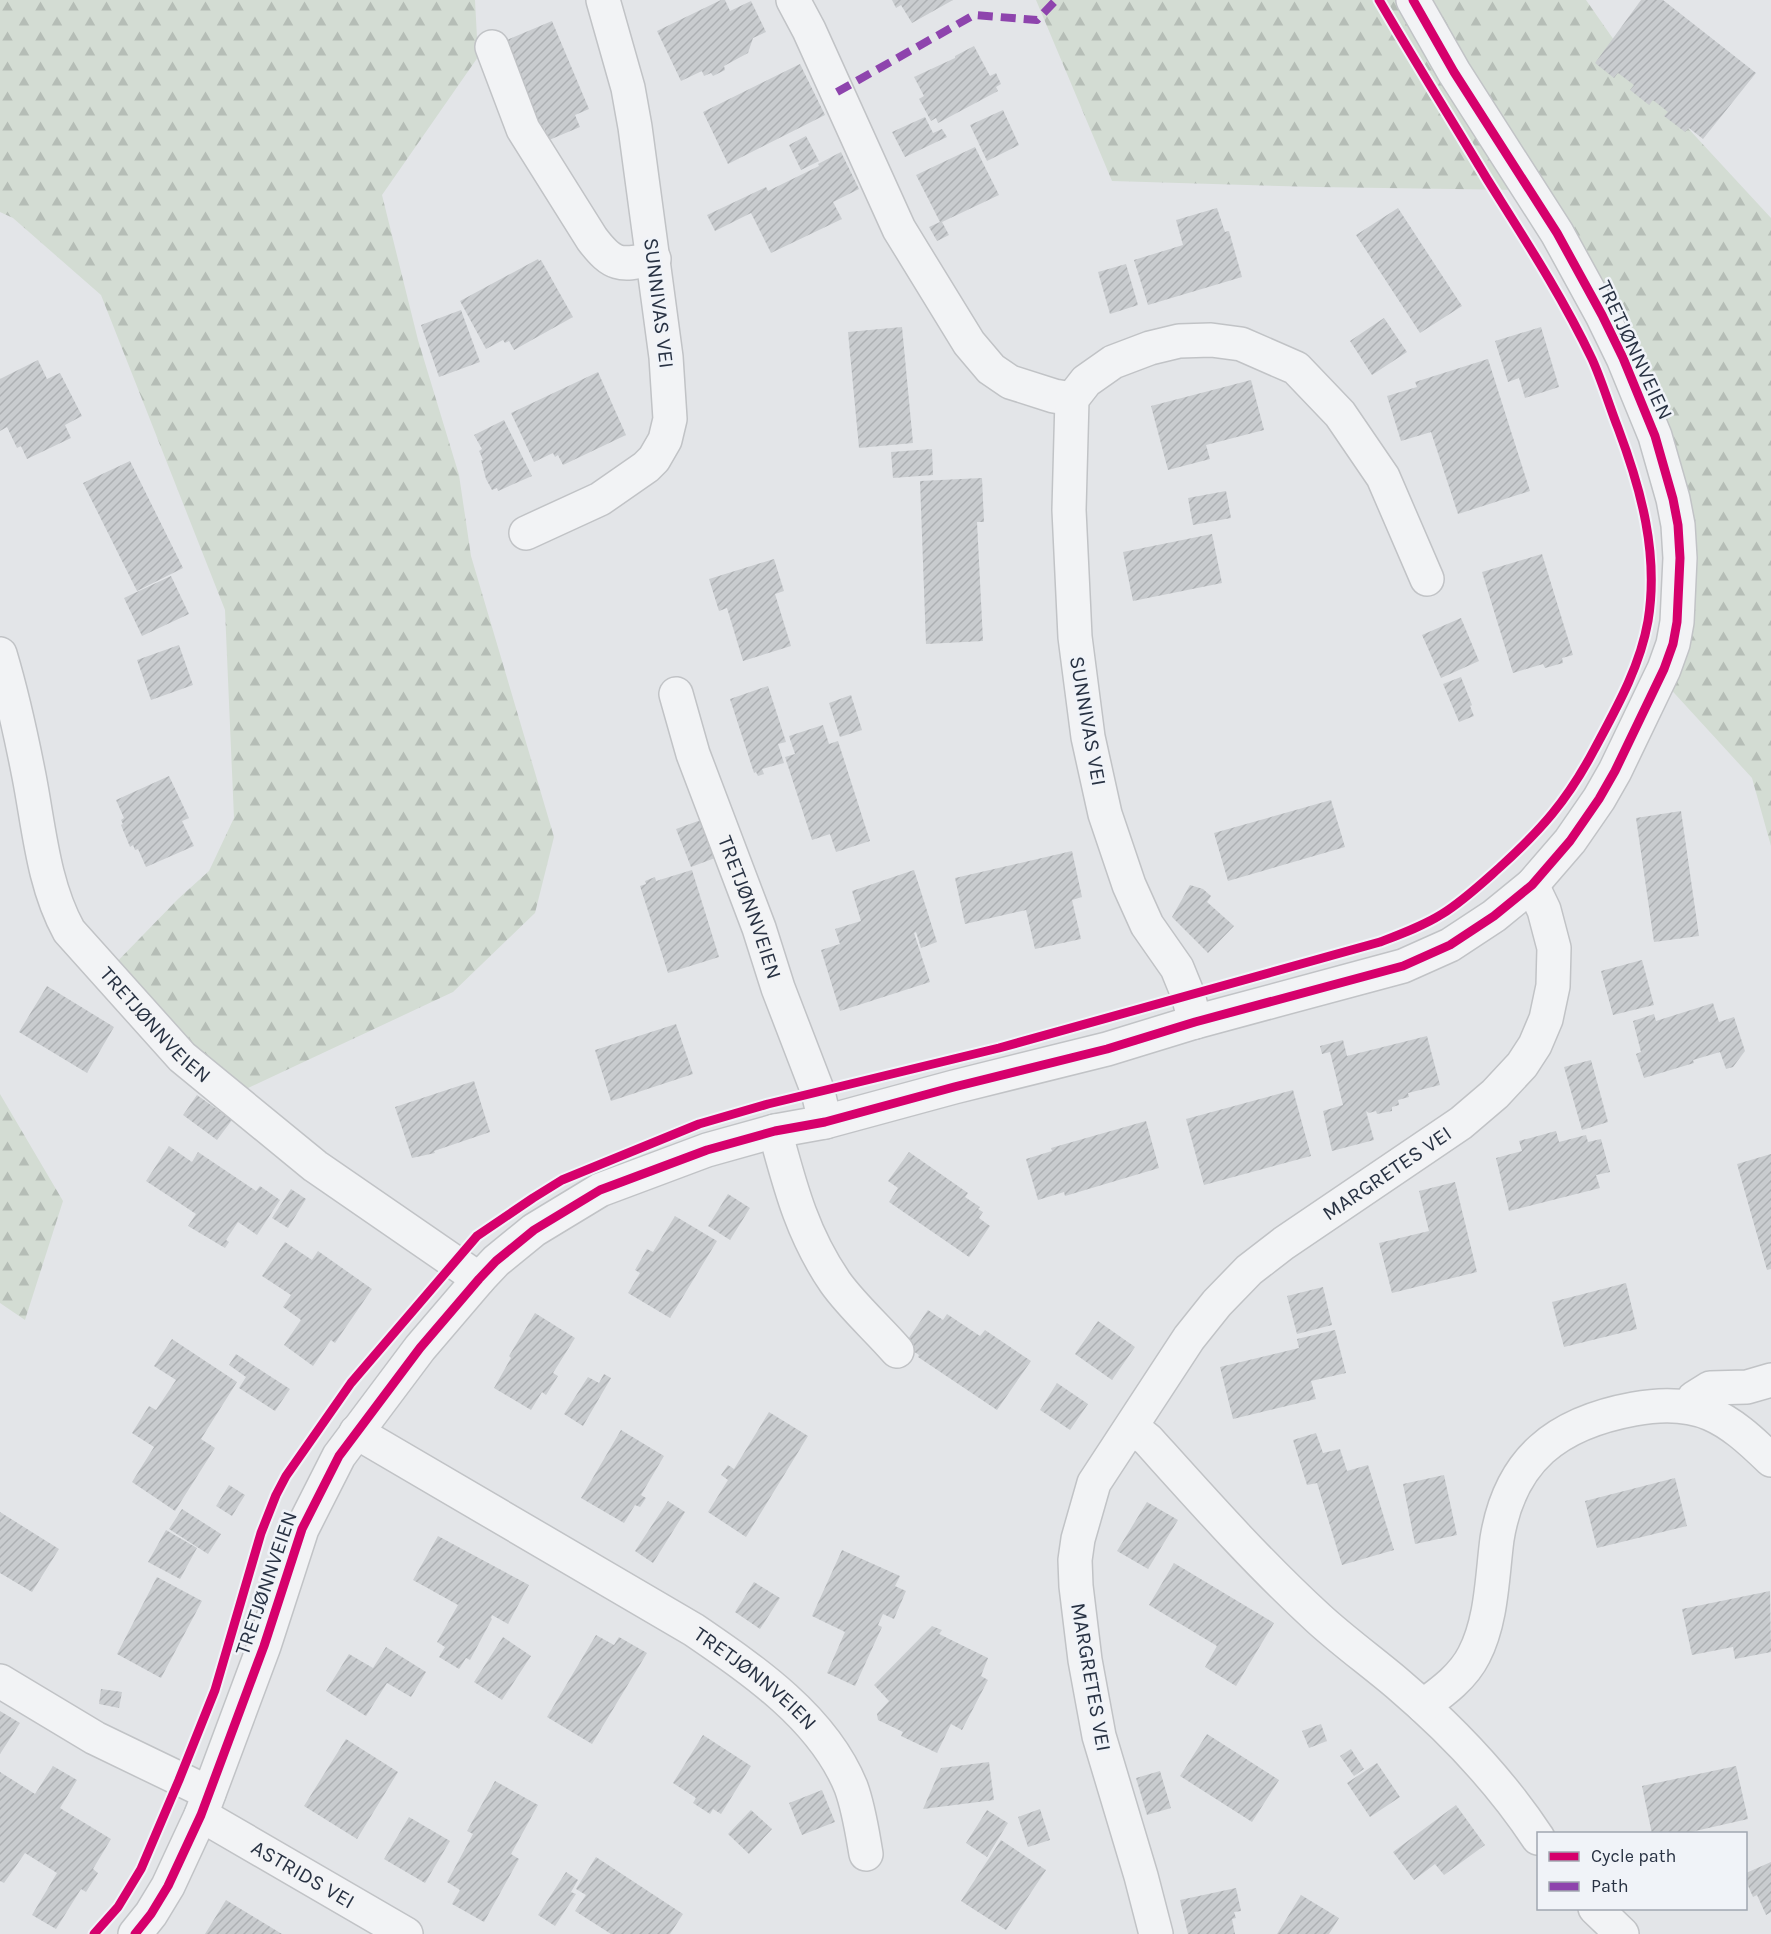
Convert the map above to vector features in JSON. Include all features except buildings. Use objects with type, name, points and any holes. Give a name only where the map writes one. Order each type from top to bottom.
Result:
[{"type":"street","name":"SUNNIVAS VEI","points":[[525,533],[600,499],[646,467],[654,459],[665,440],[670,419],[654,259],[628,88],[603,0]]},
{"type":"street","points":[[793,0],[814,40],[899,229],[969,342],[991,369],[1010,382],[1054,396],[1072,399],[1086,381],[1113,362],[1150,348],[1179,341],[1211,340],[1242,344],[1296,368],[1340,414],[1383,477],[1427,579]]},
{"type":"street","name":"TRETJØNNVEIEN","points":[[135,1934],[151,1914],[168,1886],[205,1804],[264,1646],[302,1529],[339,1456],[420,1348],[479,1279],[496,1261],[534,1230],[600,1191],[707,1150],[1107,1049],[1195,1022],[1403,966],[1450,945],[1494,916],[1532,885],[1569,841],[1599,799],[1664,669],[1673,644],[1677,622],[1680,558],[1678,525],[1655,436],[1623,358],[1602,315],[1557,233],[1454,72],[1413,0]]},
{"type":"street","points":[[492,47],[523,129],[601,252],[616,262],[628,264],[654,259]]},
{"type":"street","name":"SUNNIVAS VEI","points":[[1072,399],[1069,510],[1075,637],[1088,737],[1105,814],[1129,885],[1147,925],[1177,968],[1188,995],[1195,1022]]},
{"type":"street","name":"TRETJØNNVEIEN","points":[[0,654],[51,889],[59,913],[69,931],[182,1057],[315,1166],[479,1279]]},
{"type":"street","name":"TRETJØNNVEIEN","points":[[676,694],[693,754],[818,1092],[825,1122]]},
{"type":"street","name":"MARGRETES VEI","points":[[1156,1934],[1099,1736],[1085,1660],[1076,1586],[1078,1539],[1094,1483],[1189,1338],[1217,1303],[1249,1270],[1284,1243],[1461,1122],[1495,1094],[1522,1065],[1535,1045],[1546,1018],[1553,986],[1554,948],[1544,910],[1532,885]]},
{"type":"street","points":[[775,1131],[793,1199],[812,1243],[836,1283],[897,1351]]},
{"type":"street","points":[[1689,1407],[1694,1398],[1710,1388],[1747,1386],[1771,1380]]},
{"type":"street","points":[[1423,1706],[1460,1676],[1474,1655],[1485,1624],[1503,1514],[1519,1475],[1543,1446],[1585,1423],[1615,1412],[1649,1406],[1689,1407],[1725,1420],[1743,1432],[1771,1460]]},
{"type":"street","points":[[1132,1427],[1148,1440],[1246,1548],[1319,1619],[1423,1706],[1479,1761],[1512,1799],[1537,1835]]},
{"type":"street","name":"TRETJØNNVEIEN","points":[[356,1432],[694,1630],[739,1661],[779,1694],[809,1724],[833,1753],[850,1787],[861,1821],[866,1854]]},
{"type":"street","name":"ASTRIDS VEI","points":[[0,1682],[205,1804],[406,1934]]},
{"type":"street","points":[[1597,1910],[1622,1934]]},
{"type":"green space","points":[[0,0],[475,0],[478,57],[382,195],[418,340],[459,475],[471,556],[554,837],[535,913],[453,992],[246,1089],[108,971],[178,899],[209,871],[234,818],[225,610],[101,295],[13,218],[0,212]]},
{"type":"green space","points":[[1036,0],[1586,0],[1637,73],[1771,218],[1771,846],[1752,778],[1654,671],[1674,615],[1640,392],[1521,190],[1112,181]]},
{"type":"green space","points":[[0,1094],[63,1201],[25,1320],[0,1303]]},
{"type":"marked path","points":[[837,92],[974,15],[1037,20],[1056,0]]},
{"type":"cycle path","points":[[94,1934],[118,1907],[141,1869],[179,1780],[215,1690],[261,1533],[286,1476],[351,1383],[477,1236],[562,1180],[699,1124],[768,1104],[999,1048],[1380,942],[1404,933],[1442,914],[1479,886],[1540,827],[1574,785],[1619,703],[1644,638],[1651,596],[1646,522],[1634,474],[1592,359],[1542,268],[1379,0]]},
{"type":"cycle path","points":[[135,1934],[151,1914],[168,1886],[201,1815],[264,1646],[302,1529],[339,1456],[420,1348],[479,1279],[496,1261],[534,1230],[600,1190],[707,1150],[1107,1049],[1195,1022],[1403,966],[1450,945],[1494,916],[1532,885],[1570,841],[1599,799],[1664,669],[1673,644],[1677,622],[1680,558],[1678,525],[1673,499],[1655,436],[1623,358],[1602,315],[1557,233],[1454,72],[1413,0]]}]
